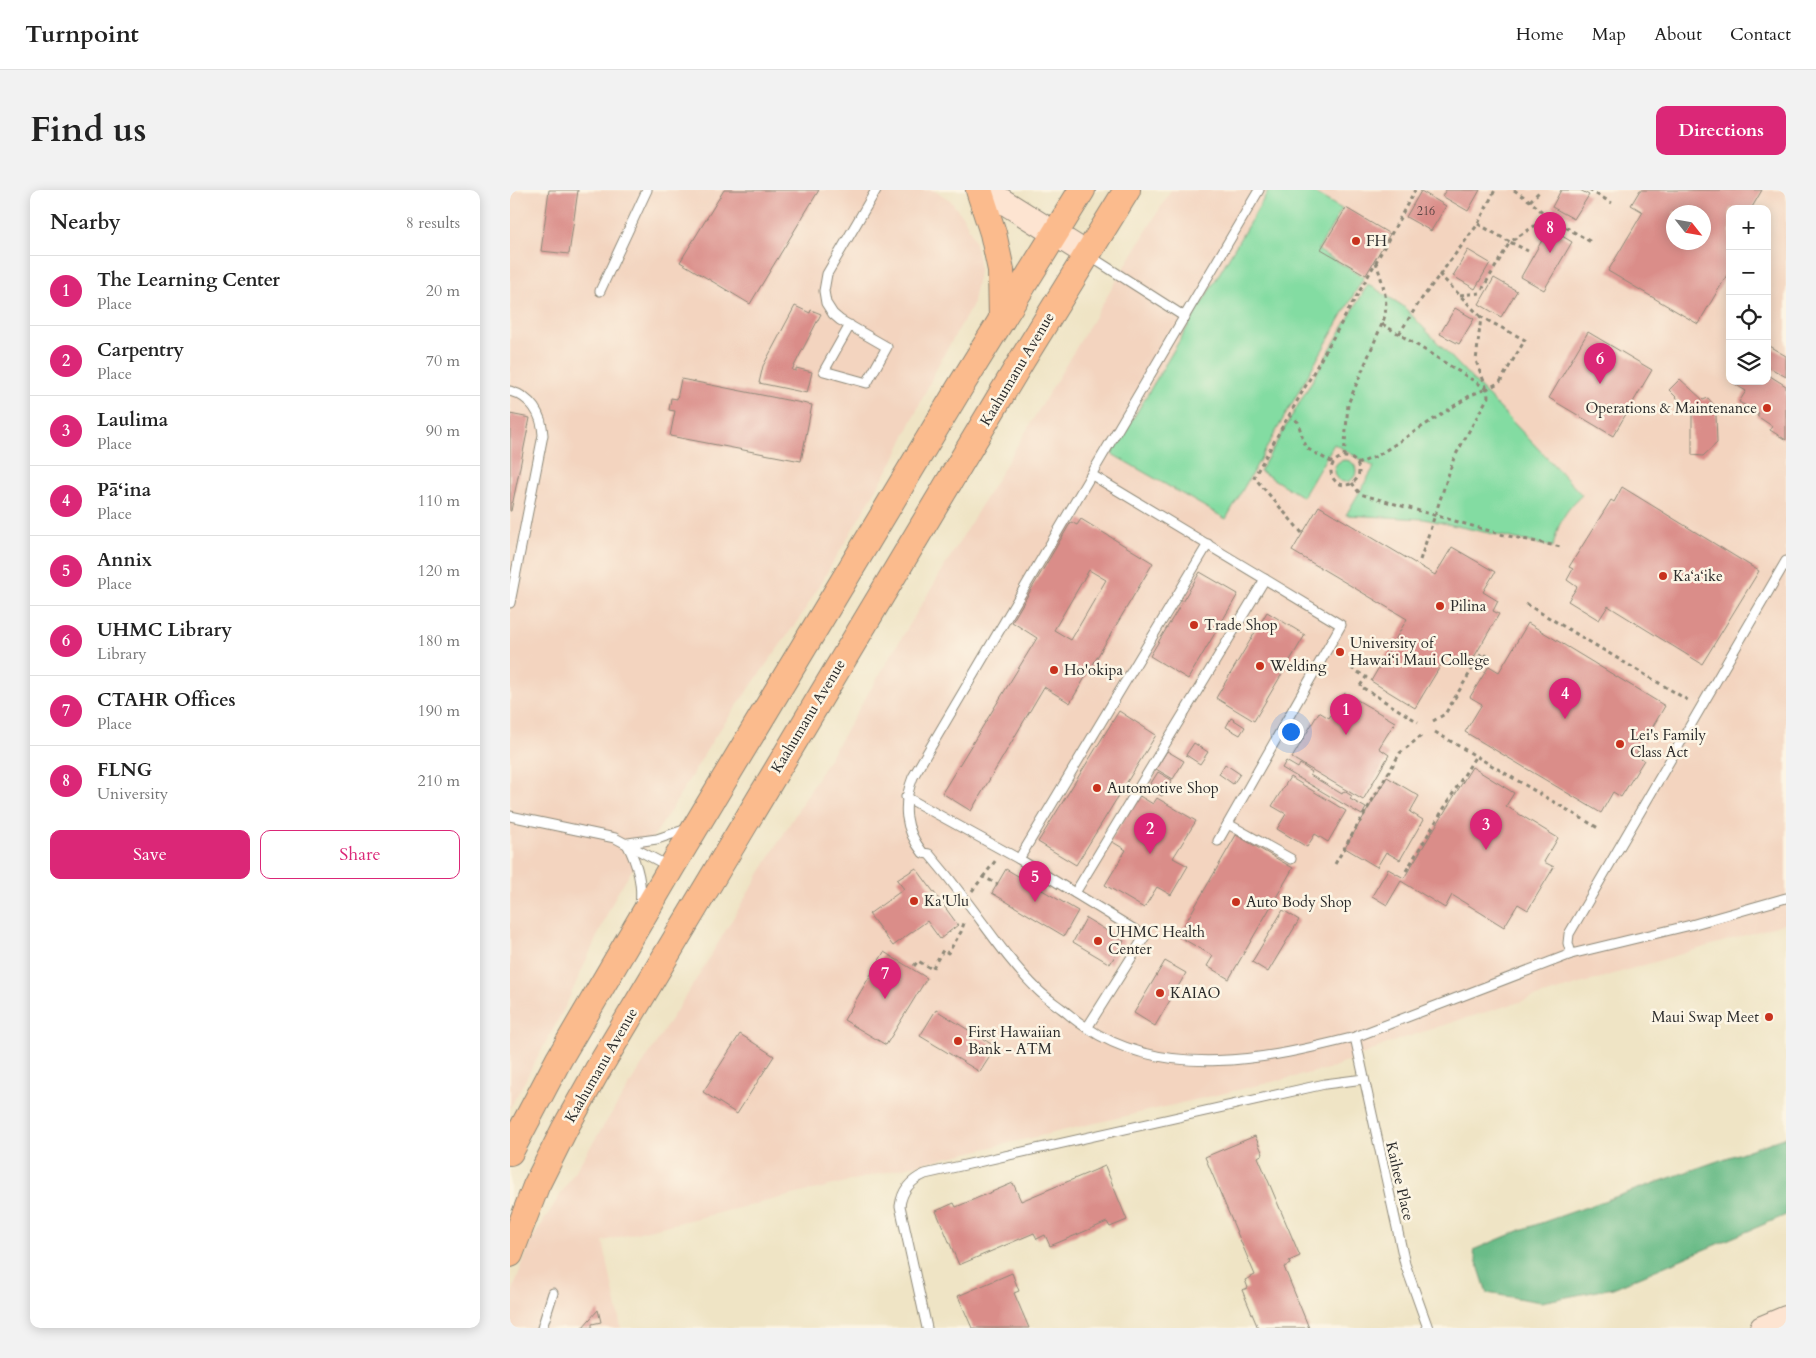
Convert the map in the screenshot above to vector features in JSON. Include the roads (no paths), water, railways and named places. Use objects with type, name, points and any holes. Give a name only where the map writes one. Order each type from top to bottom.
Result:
[{"type":"main road","points":[[979,190],[993,233],[1001,270],[1002,319]]},
{"type":"main road","points":[[510,1152],[559,1059],[671,868],[1054,233],[1082,190]]},
{"type":"main road","name":"Kaahumanu Avenue","points":[[510,1254],[536,1186],[597,1070],[1022,360],[1127,190]]},
{"type":"main road","points":[[671,868],[705,887]]},
{"type":"street","points":[[985,190],[1088,254]]},
{"type":"street","points":[[1762,1328],[1786,1318]]},
{"type":"lane","points":[[600,291],[647,190]]},
{"type":"lane","points":[[850,326],[824,371],[866,383],[887,347],[836,317],[828,307],[824,295],[824,282],[876,190]]},
{"type":"lane","points":[[1259,190],[914,777],[906,797],[908,825],[918,847],[924,853],[929,854],[1038,990],[1086,1028],[1114,1042],[1143,1052],[1174,1059],[1205,1062],[1236,1061],[1328,1044],[1354,1037],[1571,954],[1691,925],[1786,898]]},
{"type":"lane","points":[[1088,254],[1185,317]]},
{"type":"lane","points":[[510,391],[523,396],[534,406],[541,420],[543,435],[510,602]]},
{"type":"lane","points":[[1092,475],[1341,625],[1218,840]]},
{"type":"lane","points":[[1019,859],[1208,544]]},
{"type":"lane","points":[[1571,954],[1568,943],[1569,934],[1786,561]]},
{"type":"lane","points":[[1075,894],[1266,580]]},
{"type":"lane","points":[[906,797],[1019,859],[1145,936],[1086,1028]]},
{"type":"lane","points":[[510,816],[603,835],[627,843],[671,868]]},
{"type":"lane","points":[[627,843],[663,838],[699,823]]},
{"type":"lane","points":[[1228,824],[1290,859]]},
{"type":"lane","points":[[627,843],[635,860],[640,878],[641,902],[637,926]]},
{"type":"lane","name":"Kaihee Place","points":[[1354,1037],[1405,1264],[1428,1328]]},
{"type":"lane","points":[[927,1328],[900,1206],[906,1187],[918,1177],[1325,1084],[1364,1079]]},
{"type":"lane","points":[[542,1328],[553,1294]]},
{"type":"place","name":"FH","points":[[1356,241]]},
{"type":"place","name":"FLNG","points":[[1550,253]]},
{"type":"place","name":"UHMC Library","points":[[1600,384]]},
{"type":"place","name":"Operations & Maintenance","points":[[1767,408]]},
{"type":"place","name":"Ka‘a‘ike","points":[[1663,576]]},
{"type":"place","name":"Pilina","points":[[1440,606]]},
{"type":"place","name":"Trade Shop","points":[[1194,625]]},
{"type":"place","name":"University of Hawai‘i Maui College","points":[[1340,652]]},
{"type":"place","name":"Welding","points":[[1260,666]]},
{"type":"place","name":"Ho'okipa","points":[[1054,670]]},
{"type":"place","name":"Pā‘ina","points":[[1565,719]]},
{"type":"place","name":"The Learning Center","points":[[1346,735]]},
{"type":"place","name":"Lei's Family Class Act","points":[[1620,744]]},
{"type":"place","name":"Automotive Shop","points":[[1097,788]]},
{"type":"place","name":"Laulima","points":[[1486,850]]},
{"type":"place","name":"Carpentry","points":[[1150,854]]},
{"type":"place","name":"Ka'Ulu","points":[[914,901]]},
{"type":"place","name":"Annix","points":[[1035,902]]},
{"type":"place","name":"Auto Body Shop","points":[[1236,902]]},
{"type":"place","name":"UHMC Health Center","points":[[1098,941]]},
{"type":"place","name":"KAIAO","points":[[1160,993]]},
{"type":"place","name":"CTAHR Offices","points":[[885,999]]},
{"type":"place","name":"Maui Swap Meet","points":[[1769,1017]]},
{"type":"place","name":"First Hawaiian Bank - ATM","points":[[958,1041]]}]
